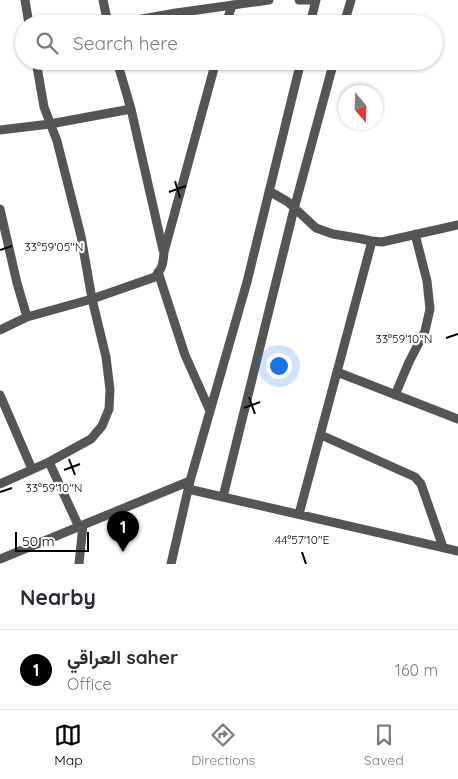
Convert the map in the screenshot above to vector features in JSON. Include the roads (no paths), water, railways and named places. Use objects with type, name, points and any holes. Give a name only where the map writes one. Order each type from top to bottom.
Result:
[{"type":"street","points":[[25,0],[28,15]]},
{"type":"street","points":[[103,0],[106,15]]},
{"type":"street","points":[[165,15],[269,0]]},
{"type":"street","points":[[299,0],[315,0],[312,15]]},
{"type":"street","points":[[347,15],[351,0]]},
{"type":"street","points":[[229,15],[232,5]]},
{"type":"street","points":[[0,484],[49,462],[90,439],[102,426],[108,409],[110,390],[106,358],[92,299],[81,236],[57,141],[44,107],[38,70]]},
{"type":"street","points":[[120,70],[131,109],[164,252]]},
{"type":"street","points":[[0,330],[27,317],[92,299],[155,277],[163,264],[164,252],[214,70]]},
{"type":"street","points":[[171,564],[189,485],[247,282],[299,70]]},
{"type":"street","points":[[223,497],[294,208],[332,70]]},
{"type":"street","points":[[0,130],[50,124],[131,109]]},
{"type":"street","points":[[269,191],[288,202],[316,228],[333,234],[382,242],[458,225]]},
{"type":"street","points":[[0,209],[27,317]]},
{"type":"street","points":[[395,395],[425,331],[430,309],[428,281],[415,234]]},
{"type":"street","points":[[300,514],[372,241]]},
{"type":"street","points":[[158,272],[185,355],[210,411]]},
{"type":"street","points":[[337,372],[458,419]]},
{"type":"street","points":[[0,395],[2,409],[32,469]]},
{"type":"street","points":[[320,435],[415,477],[421,484],[443,547]]},
{"type":"street","points":[[49,462],[81,526],[80,564]]},
{"type":"street","points":[[0,560],[81,526],[189,485],[223,497],[458,550]]},
{"type":"place","name":"العراقي saher","points":[[123,552]]}]
